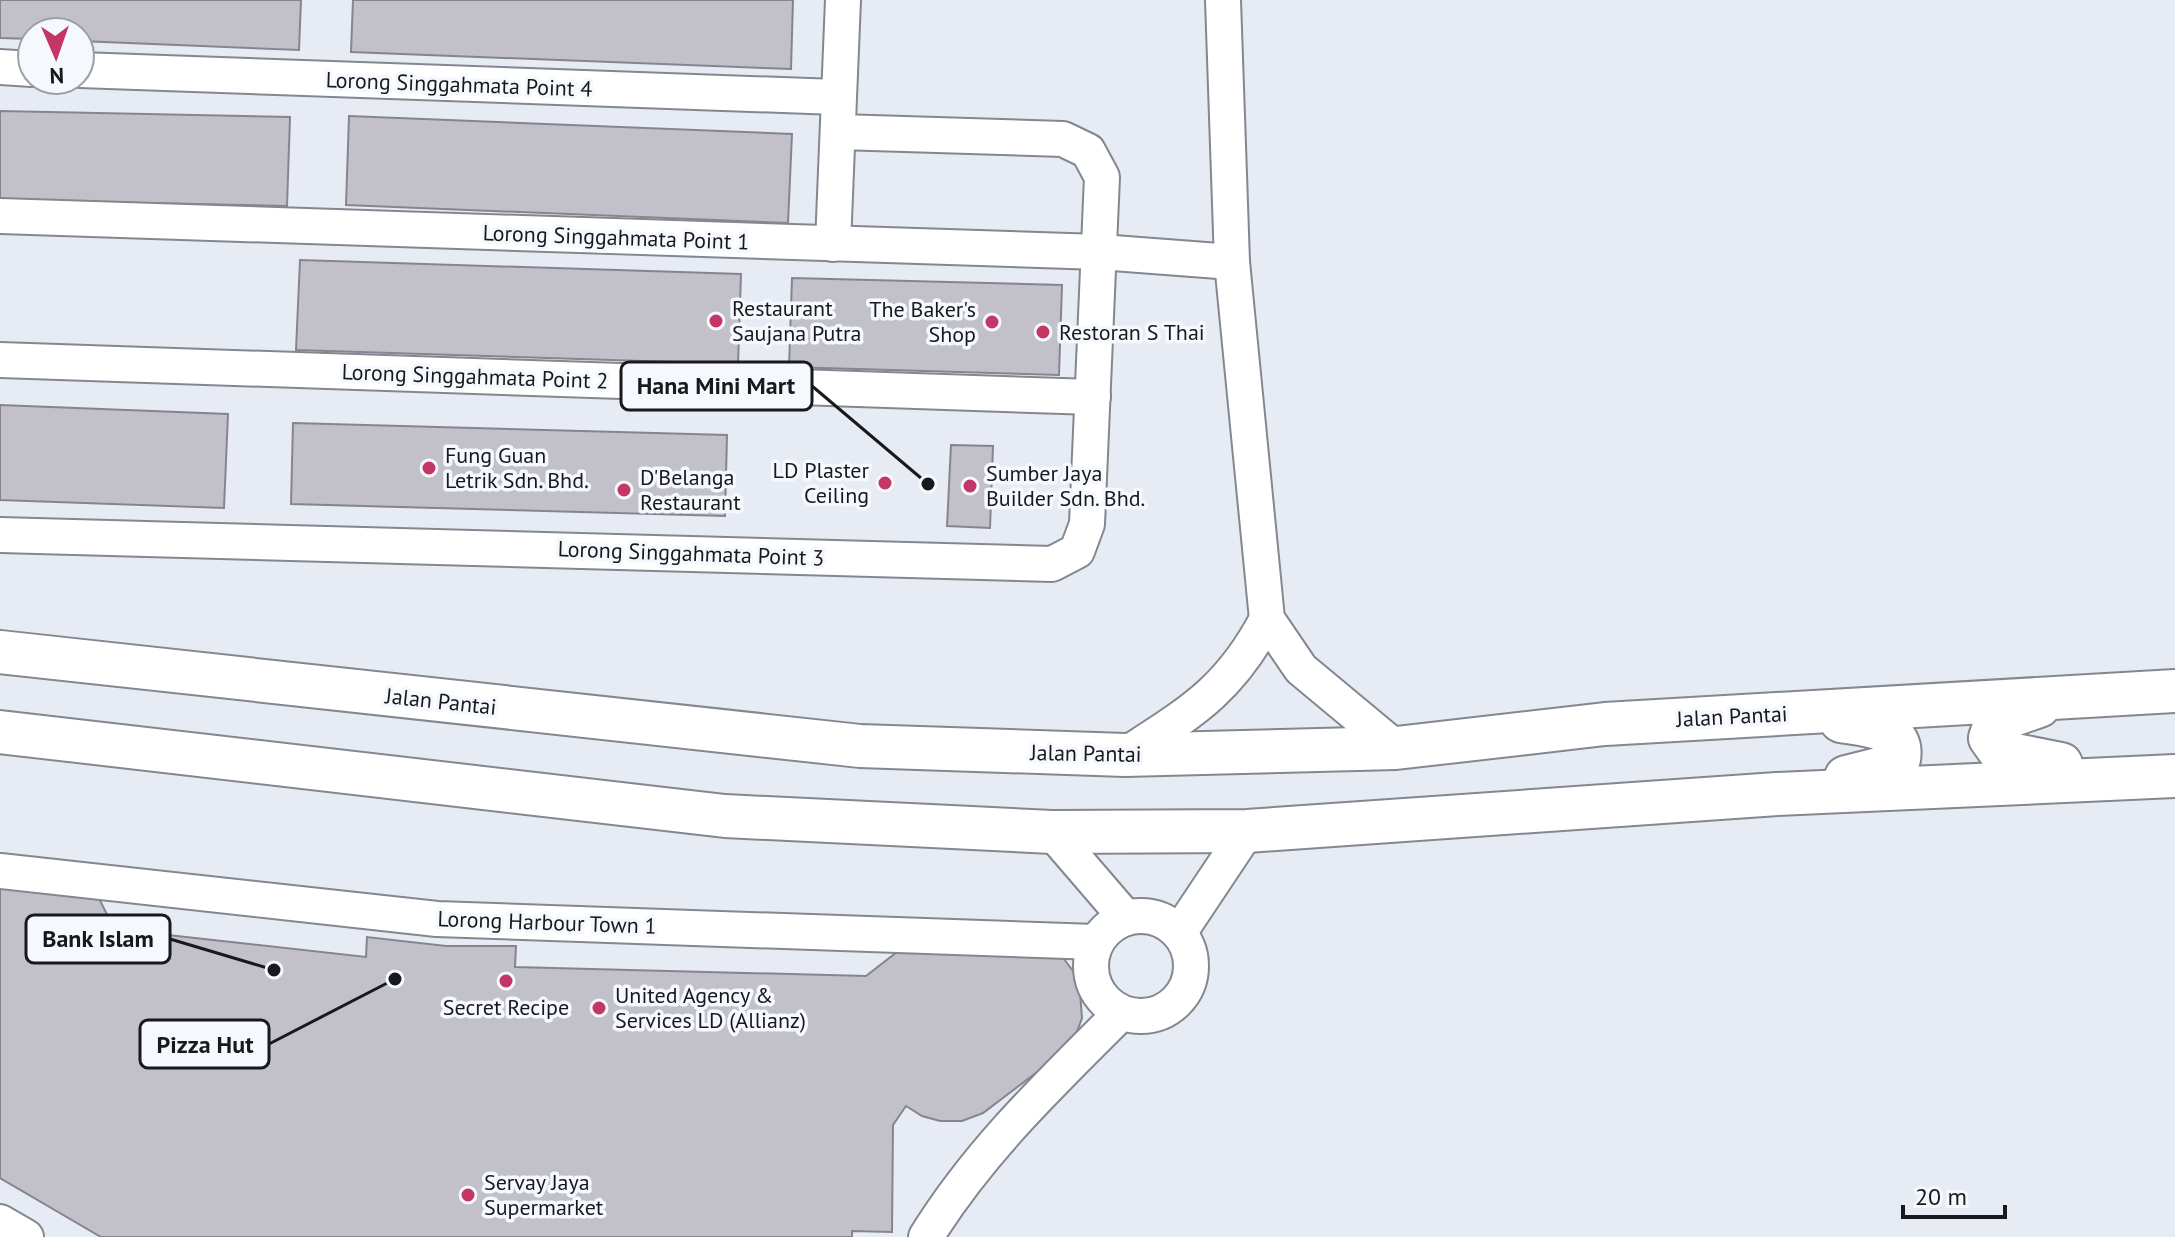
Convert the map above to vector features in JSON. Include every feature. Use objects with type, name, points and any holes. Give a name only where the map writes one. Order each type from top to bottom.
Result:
[{"type":"street","points":[[833,244],[843,0]]},
{"type":"street","points":[[1223,0],[1232,262],[1267,619],[1301,669],[1396,748]]},
{"type":"street","name":"Lorong Singgahmata Point 4","points":[[96,71],[837,97]]},
{"type":"street","name":"Lorong Singgahmata Point 3","points":[[0,535],[1052,564],[1077,551],[1087,524],[1100,252],[1102,177],[1088,151],[1063,139],[839,132]]},
{"type":"street","name":"Lorong Singgahmata Point 1","points":[[0,216],[1100,252],[1232,262]]},
{"type":"street","name":"Lorong Singgahmata Point 2","points":[[0,360],[1093,397]]},
{"type":"street","points":[[1125,755],[1201,706],[1229,680],[1267,619]]},
{"type":"street","name":"Jalan Pantai","points":[[0,652],[860,746],[1125,755],[1396,748],[1605,724],[2175,691]]},
{"type":"street","points":[[2072,696],[2005,715],[1990,728],[1990,738],[2000,752],[2011,756],[2065,764],[2073,780]]},
{"type":"street","points":[[1777,794],[1886,767],[1899,759],[1901,748],[1897,738],[1888,732],[1780,713]]},
{"type":"street","points":[[0,732],[725,816],[1052,832],[1247,831],[1777,794],[2175,776]]},
{"type":"street","points":[[1179,933],[1247,831]]},
{"type":"street","points":[[1052,832],[1126,918]]},
{"type":"street","name":"Lorong Harbour Town 1","points":[[0,871],[437,919],[1096,942]]},
{"type":"street","points":[[1155,917],[1179,933],[1188,947],[1192,964],[1183,996],[1155,1015],[1121,1013],[1096,990],[1091,975],[1096,942],[1104,931],[1126,918],[1155,917]]},
{"type":"street","points":[[926,1237],[953,1193],[1010,1123],[1121,1013]]},
{"type":"street","points":[[0,1222],[26,1237]]},
{"type":"building","points":[[0,0],[301,0],[299,50],[96,42],[96,16],[16,16],[16,38],[0,38]]},
{"type":"building","points":[[353,0],[793,0],[791,69],[351,52]]},
{"type":"building","points":[[0,111],[290,117],[287,206],[0,200]]},
{"type":"building","points":[[349,116],[792,134],[788,223],[346,205]]},
{"type":"building","points":[[300,260],[741,274],[738,364],[296,350]]},
{"type":"building","points":[[792,278],[1062,285],[1059,375],[789,367]]},
{"type":"building","points":[[0,405],[228,414],[224,508],[0,500]]},
{"type":"building","points":[[293,423],[727,435],[725,516],[291,504]]},
{"type":"building","name":"Sumber Jaya Builder Sdn. Bhd.","points":[[951,445],[993,446],[990,528],[947,526]]},
{"type":"building","points":[[0,883],[96,892],[114,929],[366,957],[367,937],[446,946],[516,946],[515,967],[866,976],[906,945],[912,953],[932,945],[1046,949],[1064,959],[1079,979],[1082,1018],[1075,1037],[1057,1057],[983,1113],[962,1121],[940,1121],[922,1116],[906,1106],[893,1125],[892,1232],[852,1231],[852,1237],[101,1237],[0,1178]]},
{"type":"place","name":"Restaurant Saujana Putra","points":[[716,321]]},
{"type":"place","name":"The Baker's Shop","points":[[992,322]]},
{"type":"place","name":"Restoran S Thai","points":[[1043,332]]},
{"type":"place","name":"Fung Guan Letrik Sdn. Bhd.","points":[[429,468]]},
{"type":"place","name":"LD Plaster Ceiling","points":[[885,483]]},
{"type":"place","name":"Hana Mini Mart","points":[[928,484]]},
{"type":"place","name":"Sumber Jaya Builder Sdn. Bhd.","points":[[970,486]]},
{"type":"place","name":"D'Belanga Restaurant","points":[[624,490]]},
{"type":"place","name":"Bank Islam","points":[[274,970]]},
{"type":"place","name":"Pizza Hut","points":[[395,979]]},
{"type":"place","name":"Secret Recipe","points":[[506,981]]},
{"type":"place","name":"United Agency & Services LD (Allianz)","points":[[599,1008]]},
{"type":"place","name":"Servay Jaya Supermarket","points":[[468,1195]]}]
